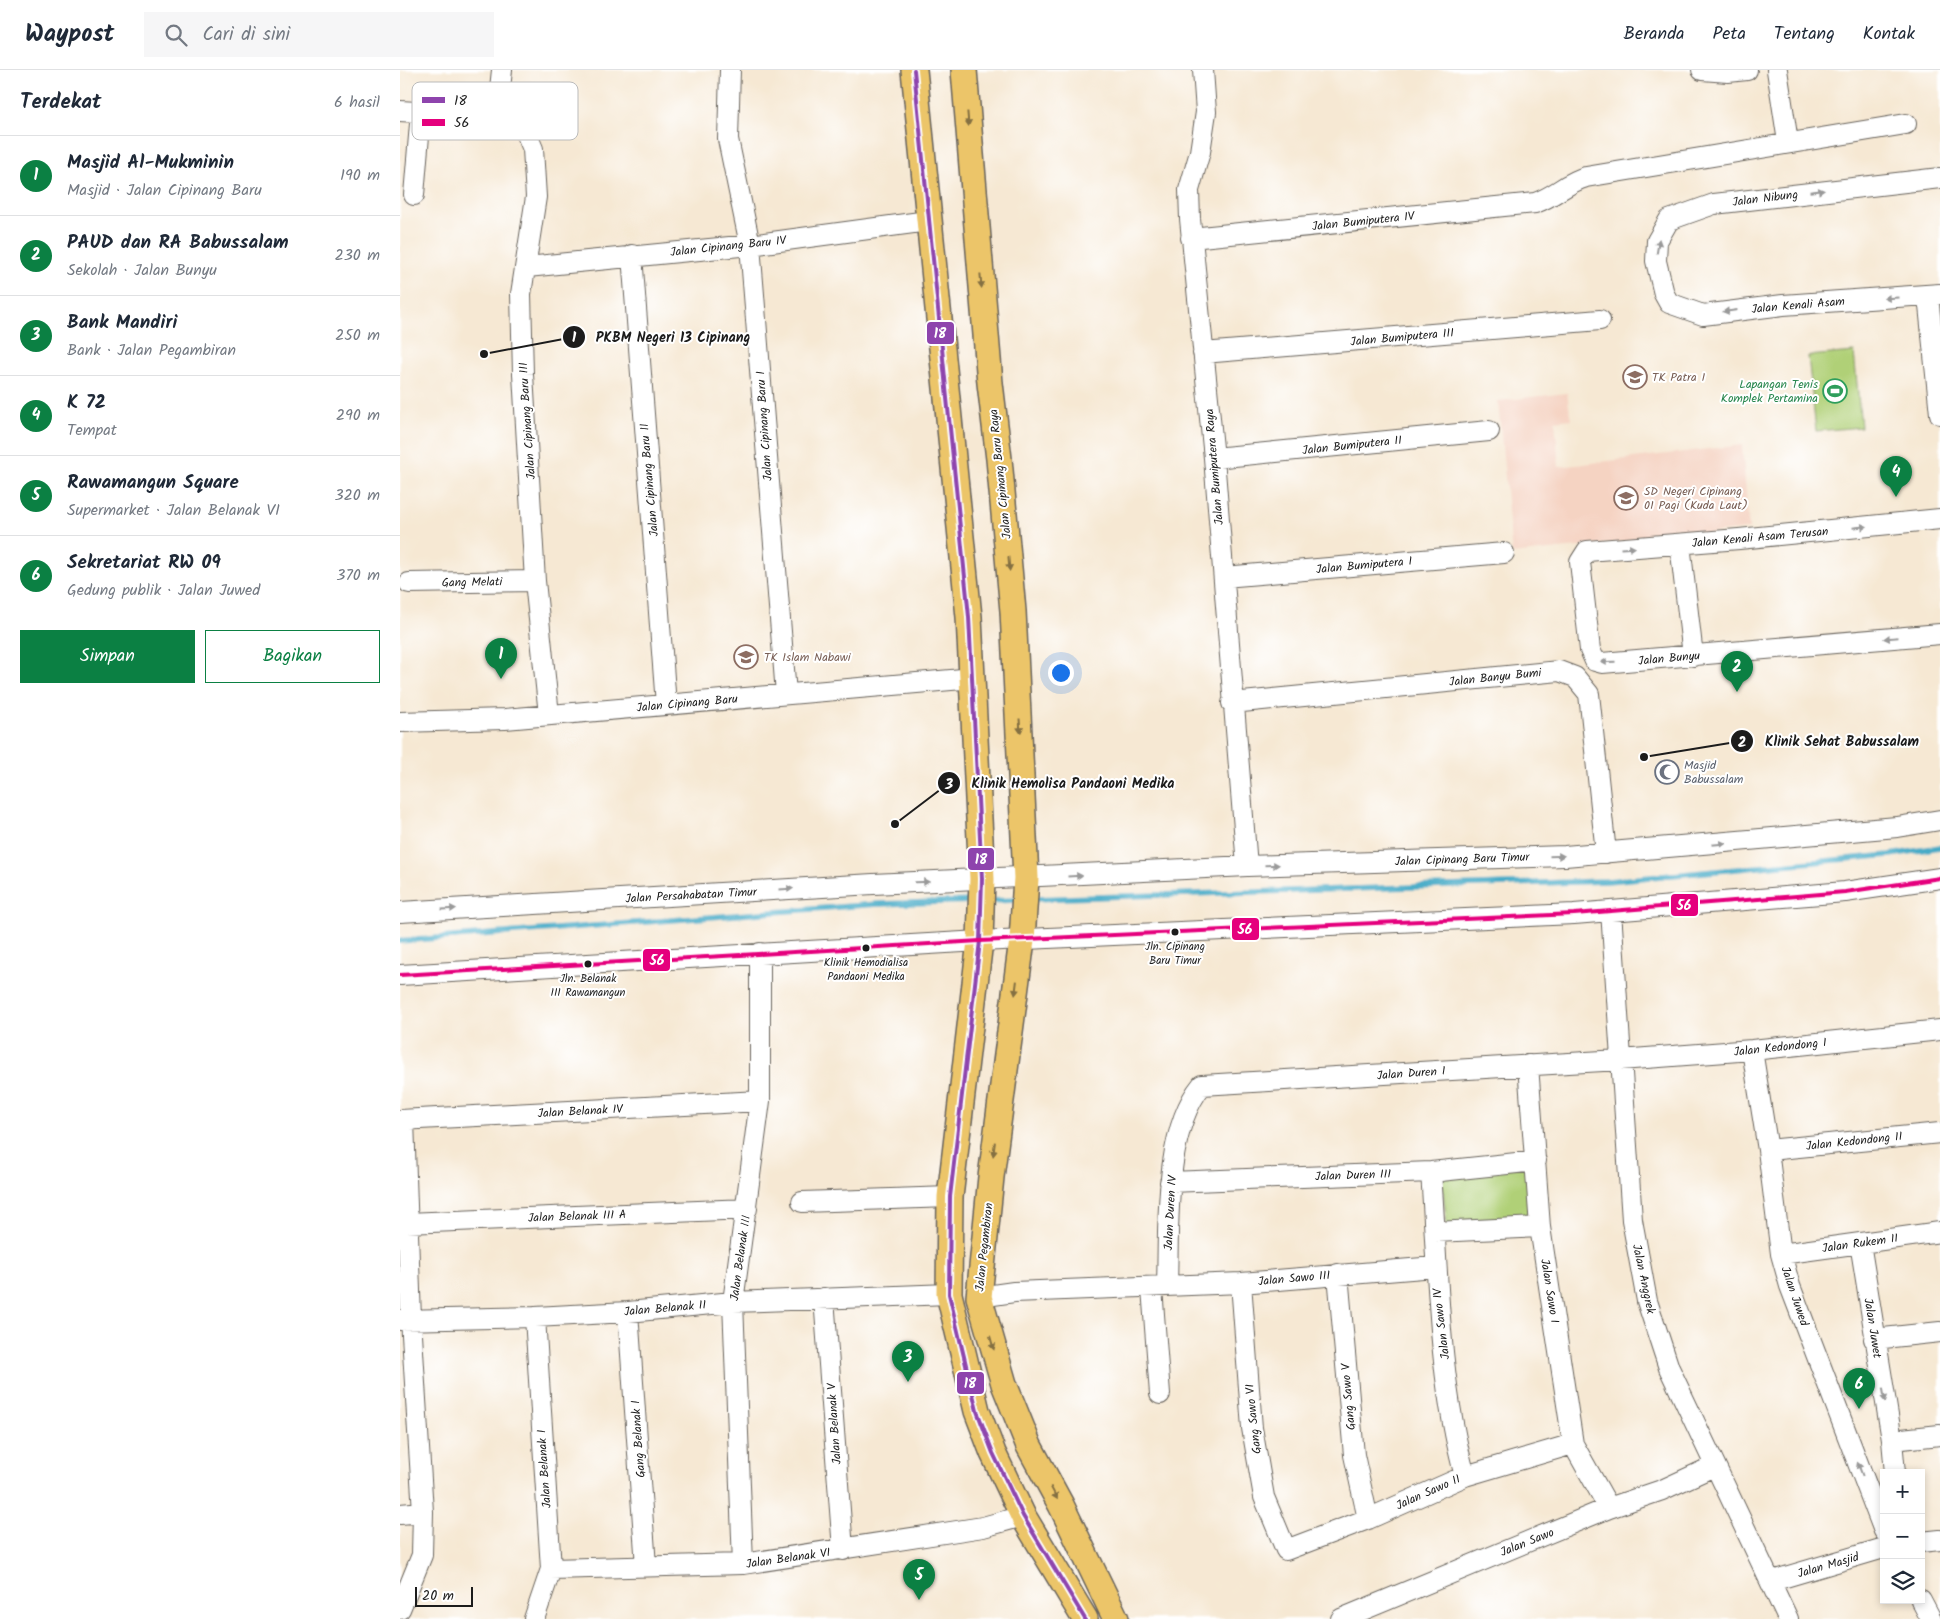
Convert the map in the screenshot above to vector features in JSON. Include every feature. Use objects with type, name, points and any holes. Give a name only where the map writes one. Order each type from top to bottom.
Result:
[{"type":"main road","points":[[914,70],[974,678],[982,887],[981,933],[950,1197],[949,1294],[977,1411],[993,1453],[1022,1516],[1085,1619]]},
{"type":"main road","name":"Jalan Cipinang Baru Raya","points":[[964,70],[990,383],[1000,459],[1013,611],[1026,887]]},
{"type":"main road","name":"Jalan Pegambiran","points":[[1026,887],[991,1177],[979,1296],[1004,1384],[1029,1446],[1116,1619]]},
{"type":"street","name":"Jalan Cipinang Baru I","points":[[730,70],[728,139],[750,245],[786,694]]},
{"type":"street","name":"Jalan Bumiputera Raya","points":[[1203,70],[1206,112],[1200,152],[1189,190],[1191,238],[1214,458],[1232,703],[1247,866]]},
{"type":"street","points":[[1702,70],[1728,72],[1746,70]]},
{"type":"street","points":[[1778,70],[1788,142],[1906,124]]},
{"type":"street","points":[[414,195],[419,140]]},
{"type":"street","name":"Jalan Cipinang Baru III","points":[[529,140],[533,149],[536,197],[527,267],[521,294],[523,366],[536,581],[549,714]]},
{"type":"street","name":"Jalan Bumiputera IV","points":[[1191,238],[1535,203],[1555,194],[1568,183],[1586,177],[1788,142]]},
{"type":"street","name":"Jalan Nibung","points":[[1664,294],[1656,260],[1657,241],[1669,220],[1714,204],[1940,178]]},
{"type":"street","name":"Jalan Cipinang Baru IV","points":[[527,267],[632,255],[750,245],[928,221]]},
{"type":"street","name":"Jalan Cipinang Baru II","points":[[632,255],[666,705]]},
{"type":"street","name":"Jalan Kenali Asam","points":[[1664,294],[1669,303],[1703,315],[1783,305],[1934,295]]},
{"type":"street","points":[[1934,295],[1940,414]]},
{"type":"street","name":"Jalan Bumiputera III","points":[[1204,353],[1600,320]]},
{"type":"street","name":"Jalan Bumiputera II","points":[[1214,458],[1489,431]]},
{"type":"street","name":"Jalan Kenali Asam Terusan","points":[[1582,557],[1587,551],[1940,519]]},
{"type":"street","points":[[1680,544],[1694,656]]},
{"type":"street","name":"Jalan Bumiputera I","points":[[1224,577],[1504,553]]},
{"type":"street","name":"Jalan Bunyu","points":[[1582,557],[1580,562],[1590,650],[1595,661],[1602,664],[1940,634]]},
{"type":"street","name":"Gang Melati","points":[[409,583],[536,581]]},
{"type":"street","name":"Jalan Banyu Bumi","points":[[1232,703],[1559,671],[1575,677],[1589,694],[1606,853]]},
{"type":"street","name":"Jalan Cipinang Baru","points":[[400,722],[505,719],[974,678]]},
{"type":"street","name":"Jalan Cipinang Baru Timur","points":[[982,887],[1026,887],[1247,866],[1606,853],[1897,827],[1940,820]]},
{"type":"street","points":[[400,974],[760,953],[981,933],[1611,911],[1845,892],[1940,878]]},
{"type":"street","name":"Jalan Persahabatan Timur","points":[[400,912],[873,884],[982,887]]},
{"type":"street","name":"Jalan Anggrek","points":[[1611,911],[1632,1220],[1646,1301],[1669,1368],[1714,1466],[1772,1581],[1788,1619]]},
{"type":"street","name":"Jalan Belanak III","points":[[744,1564],[733,1302],[760,1101],[760,953]]},
{"type":"street","name":"Jalan Kedondong I","points":[[1620,1060],[1752,1050],[1940,1030]]},
{"type":"street","name":"Jalan Juwed","points":[[1752,1050],[1768,1150],[1781,1254],[1790,1286],[1880,1521]]},
{"type":"street","name":"Jalan Duren I","points":[[1202,1086],[1620,1060]]},
{"type":"street","name":"Jalan Sawo I","points":[[1528,1065],[1540,1227],[1573,1444],[1610,1508]]},
{"type":"street","name":"Jalan Duren IV","points":[[1160,1287],[1170,1182],[1177,1143],[1188,1105],[1202,1086]]},
{"type":"street","name":"Jalan Belanak IV","points":[[402,1120],[760,1101]]},
{"type":"street","points":[[400,1609],[422,1555],[423,1512],[408,1419],[407,1223],[402,1120]]},
{"type":"street","name":"Jalan Kedondong II","points":[[1768,1150],[1940,1133]]},
{"type":"street","name":"Jalan Duren III","points":[[1170,1182],[1431,1172],[1536,1161]]},
{"type":"street","name":"Jalan Sawo IV","points":[[1431,1172],[1435,1267],[1454,1428],[1465,1476]]},
{"type":"street","points":[[802,1202],[950,1197]]},
{"type":"street","name":"Jalan Belanak III A","points":[[407,1223],[747,1209]]},
{"type":"street","points":[[1435,1232],[1540,1227]]},
{"type":"street","name":"Jalan Rukem II","points":[[1781,1254],[1940,1232]]},
{"type":"street","name":"Jalan Juwet","points":[[1860,1243],[1874,1339],[1892,1440],[1894,1469]]},
{"type":"street","name":"Jalan Sawo III","points":[[979,1296],[1014,1292],[1241,1283],[1435,1267]]},
{"type":"street","name":"Gang Sawo V","points":[[1338,1274],[1354,1455],[1368,1519]]},
{"type":"street","name":"Gang Sawo VI","points":[[1241,1283],[1252,1428],[1264,1497],[1286,1550]]},
{"type":"street","points":[[1160,1287],[1160,1394]]},
{"type":"street","name":"Jalan Belanak II","points":[[406,1319],[535,1317],[628,1312],[733,1302],[949,1294]]},
{"type":"street","name":"Jalan Belanak V","points":[[824,1298],[843,1550]]},
{"type":"street","name":"Gang Belanak I","points":[[628,1312],[646,1566]]},
{"type":"street","name":"Jalan Belanak I","points":[[534,1619],[551,1569],[535,1317]]},
{"type":"street","points":[[1874,1339],[1940,1332]]},
{"type":"street","points":[[1892,1440],[1940,1435]]},
{"type":"street","name":"Jalan Sawo II","points":[[1286,1550],[1368,1519],[1465,1476],[1573,1444]]},
{"type":"street","name":"Jalan Sawo","points":[[1341,1619],[1610,1508],[1662,1490],[1714,1466]]},
{"type":"street","points":[[400,1514],[423,1512]]},
{"type":"street","name":"Jalan Belanak VI","points":[[551,1569],[744,1564],[983,1527],[1022,1516]]},
{"type":"street","points":[[1925,1542],[1940,1540]]},
{"type":"street","name":"Jalan Masjid","points":[[1772,1581],[1880,1550]]},
{"type":"street","points":[[1923,1604],[1930,1619]]},
{"type":"shaded area","name":"SD Negeri Cipinang 01 Pagi (Kuda Laut)","points":[[1567,393],[1571,419],[1555,421],[1559,467],[1742,445],[1749,529],[1512,554],[1498,401]]},
{"type":"green space","name":"Lapangan Tenis Komplek Pertamina","points":[[1854,352],[1861,427],[1816,431],[1808,356]]},
{"type":"green space","points":[[1526,1166],[1533,1220],[1447,1226],[1441,1174]]},
{"type":"waterway","points":[[1032,899],[1607,881],[1890,855],[1940,847]]},
{"type":"waterway","points":[[987,901],[1017,900]]},
{"type":"waterway","points":[[400,941],[878,904],[975,901]]},
{"type":"transit line","name":"18","points":[[914,70],[969,617],[982,879],[980,941],[950,1197],[949,1294],[977,1411],[993,1453],[1023,1516],[1085,1619]]},
{"type":"transit line","name":"56","points":[[400,975],[980,941],[1574,914],[1845,892],[1940,878]]},
{"type":"place","name":"PKBM Negeri 13 Cipinang","points":[[484,354]]},
{"type":"place","name":"TK Patra I","points":[[1635,377]]},
{"type":"place","name":"Lapangan Tenis Komplek Pertamina","points":[[1835,391]]},
{"type":"place","name":"K 72","points":[[1896,497]]},
{"type":"place","name":"SD Negeri Cipinang 01 Pagi (Kuda Laut)","points":[[1626,498]]},
{"type":"place","name":"TK Islam Nabawi","points":[[746,657]]},
{"type":"place","name":"Masjid Al-Mukminin","points":[[501,679]]},
{"type":"place","name":"PAUD dan RA Babussalam","points":[[1737,692]]},
{"type":"place","name":"Klinik Sehat Babussalam","points":[[1644,757]]},
{"type":"place","name":"Masjid Babussalam","points":[[1667,772]]},
{"type":"place","name":"Klinik Hemolisa Pandaoni Medika","points":[[895,824]]},
{"type":"place","name":"Jln. Cipinang Baru Timur","points":[[1175,932]]},
{"type":"place","name":"Klinik Hemodialisa Pandaoni Medika","points":[[866,948]]},
{"type":"place","name":"Jln. Belanak III Rawamangun","points":[[588,964]]},
{"type":"place","name":"Bank Mandiri","points":[[908,1382]]},
{"type":"place","name":"Sekretariat RW 09","points":[[1859,1409]]},
{"type":"place","name":"Rawamangun Square","points":[[919,1600]]}]
